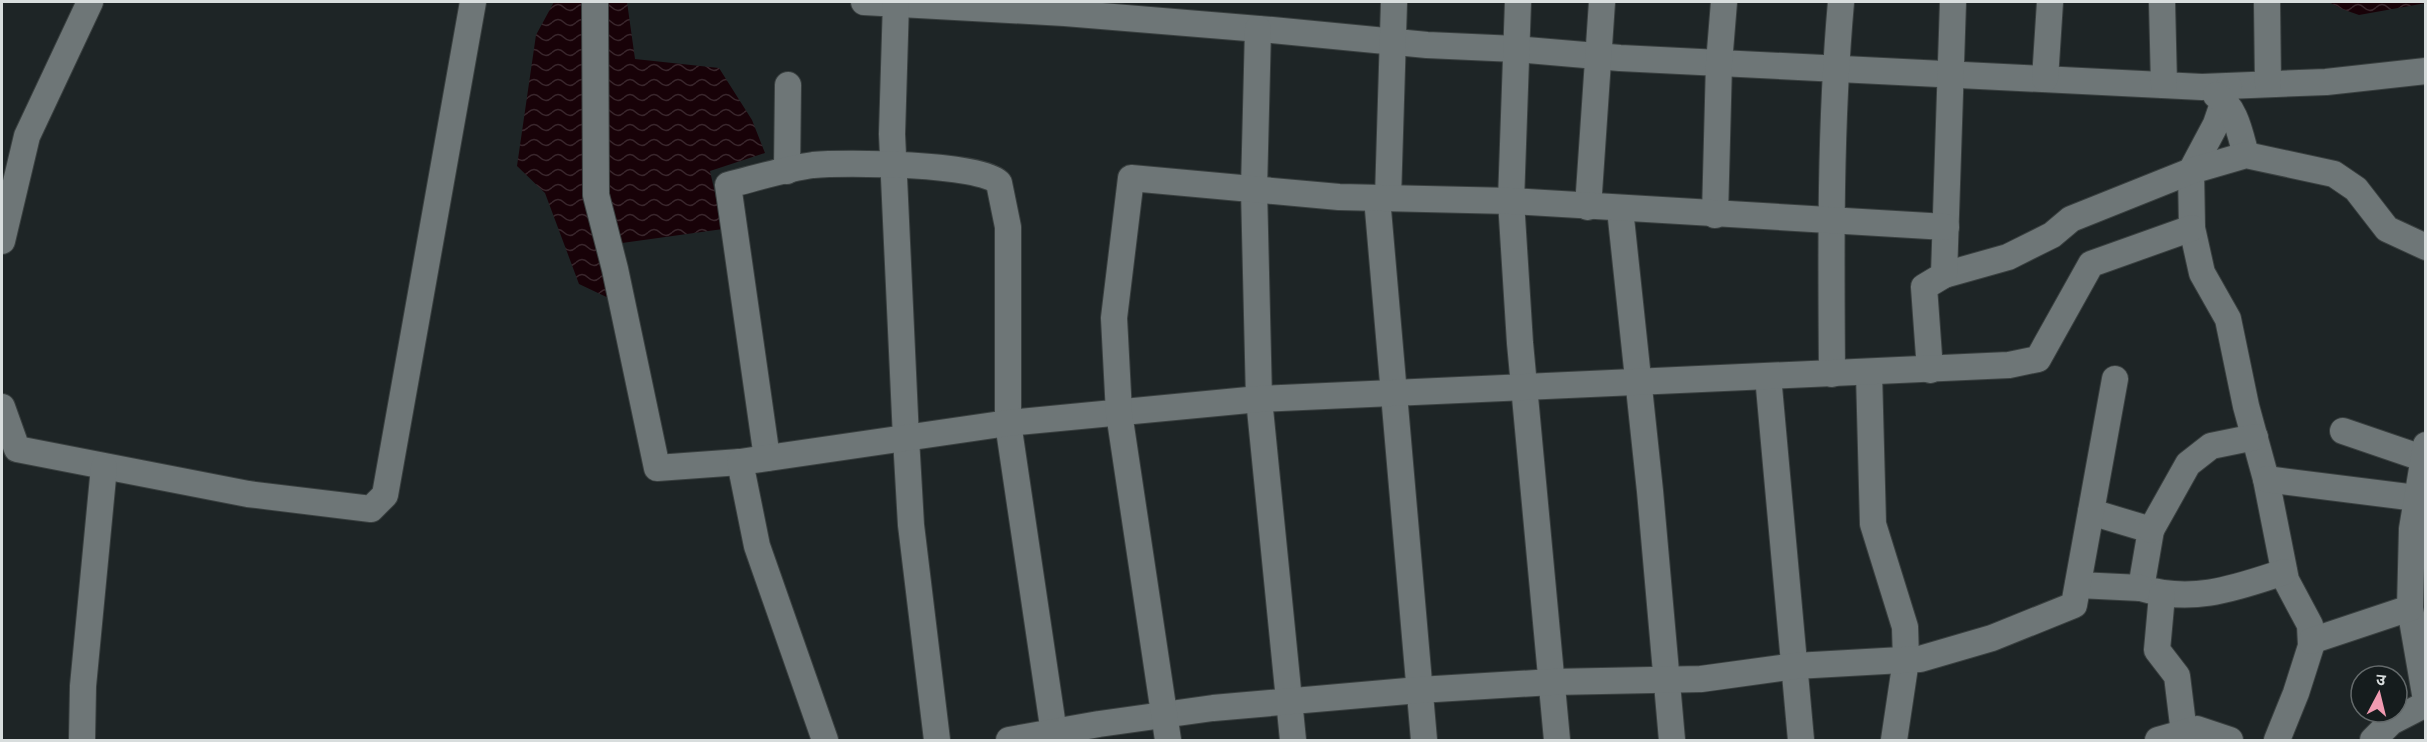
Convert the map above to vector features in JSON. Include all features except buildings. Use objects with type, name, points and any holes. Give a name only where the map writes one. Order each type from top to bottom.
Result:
[{"type":"street","points":[[2,241],[27,136],[90,2]]},
{"type":"street","points":[[2,407],[17,449],[248,494],[371,509],[385,495],[473,2]]},
{"type":"street","points":[[595,2],[596,195],[615,269],[657,468],[740,462],[1008,423],[1259,399],[2009,365],[2038,359],[2091,264],[2192,228]]},
{"type":"street","points":[[864,2],[1065,13],[1156,11],[1258,28],[1392,42],[1516,49],[1598,57],[2202,87],[2226,93],[2268,84],[2326,82],[2426,71]]},
{"type":"street","points":[[1394,2],[1382,198],[1394,393],[1424,741]]},
{"type":"street","points":[[1518,2],[1511,201],[1524,387],[1557,741]]},
{"type":"street","points":[[1587,207],[1602,2]]},
{"type":"street","points":[[1715,215],[1719,63],[1724,2]]},
{"type":"street","points":[[1832,374],[1831,222],[1835,69],[1840,2]]},
{"type":"street","points":[[1944,275],[1953,2]]},
{"type":"street","points":[[2045,79],[2050,2]]},
{"type":"street","points":[[2162,2],[2164,85]]},
{"type":"street","points":[[2268,2],[2268,84]]},
{"type":"street","points":[[896,3],[892,134],[906,438],[911,525],[937,741]]},
{"type":"street","points":[[1258,28],[1254,189],[1259,399],[1293,741]]},
{"type":"street","points":[[787,171],[788,85]]},
{"type":"street","points":[[2226,93],[2246,155]]},
{"type":"street","points":[[2226,93],[2216,124],[2191,171],[2192,228],[2202,273],[2228,319],[2266,479],[2286,580],[2310,625],[2311,646],[2277,741]]},
{"type":"street","points":[[1930,370],[1924,287],[1944,275],[2008,257],[2052,235],[2072,219],[2191,171],[2246,155],[2334,174],[2356,189],[2387,229],[2426,247]]},
{"type":"street","points":[[767,458],[728,185],[814,165],[894,163],[977,173],[995,178],[999,183],[1008,227],[1008,423],[1054,737]]},
{"type":"street","points":[[1168,741],[1119,413],[1114,318],[1131,178],[1339,197],[1511,201],[1831,222],[1946,227]]},
{"type":"street","points":[[1620,209],[1650,491],[1672,741]]},
{"type":"street","points":[[1869,373],[1873,524],[1905,627],[1906,660],[1894,741]]},
{"type":"street","points":[[1768,376],[1801,741]]},
{"type":"street","points":[[1009,741],[1054,737],[1213,708],[1419,690],[1552,682],[1701,679],[1795,666],[1920,659],[1992,638],[2074,605],[2115,379]]},
{"type":"street","points":[[2343,431],[2424,452],[2412,529],[2409,608],[2426,702],[2391,722],[2373,741]]},
{"type":"street","points":[[2184,733],[2177,676],[2157,650],[2152,591],[2151,530],[2188,464],[2211,446],[2255,437]]},
{"type":"street","points":[[740,462],[757,546],[825,741]]},
{"type":"street","points":[[81,741],[83,686],[104,467]]},
{"type":"street","points":[[2266,479],[2416,498]]},
{"type":"street","points":[[2091,512],[2151,530]]},
{"type":"street","points":[[2078,585],[2219,593],[2284,572]]},
{"type":"street","points":[[2311,641],[2409,608]]},
{"type":"street","points":[[2158,741],[2197,729],[2230,741]]},
{"type":"water","points":[[554,2],[627,2],[635,59],[719,68],[752,120],[765,153],[710,171],[723,229],[622,243],[617,302],[579,284],[545,193],[517,166],[536,35]]},
{"type":"water","points":[[2329,2],[2425,2],[2426,3],[2359,15]]}]
